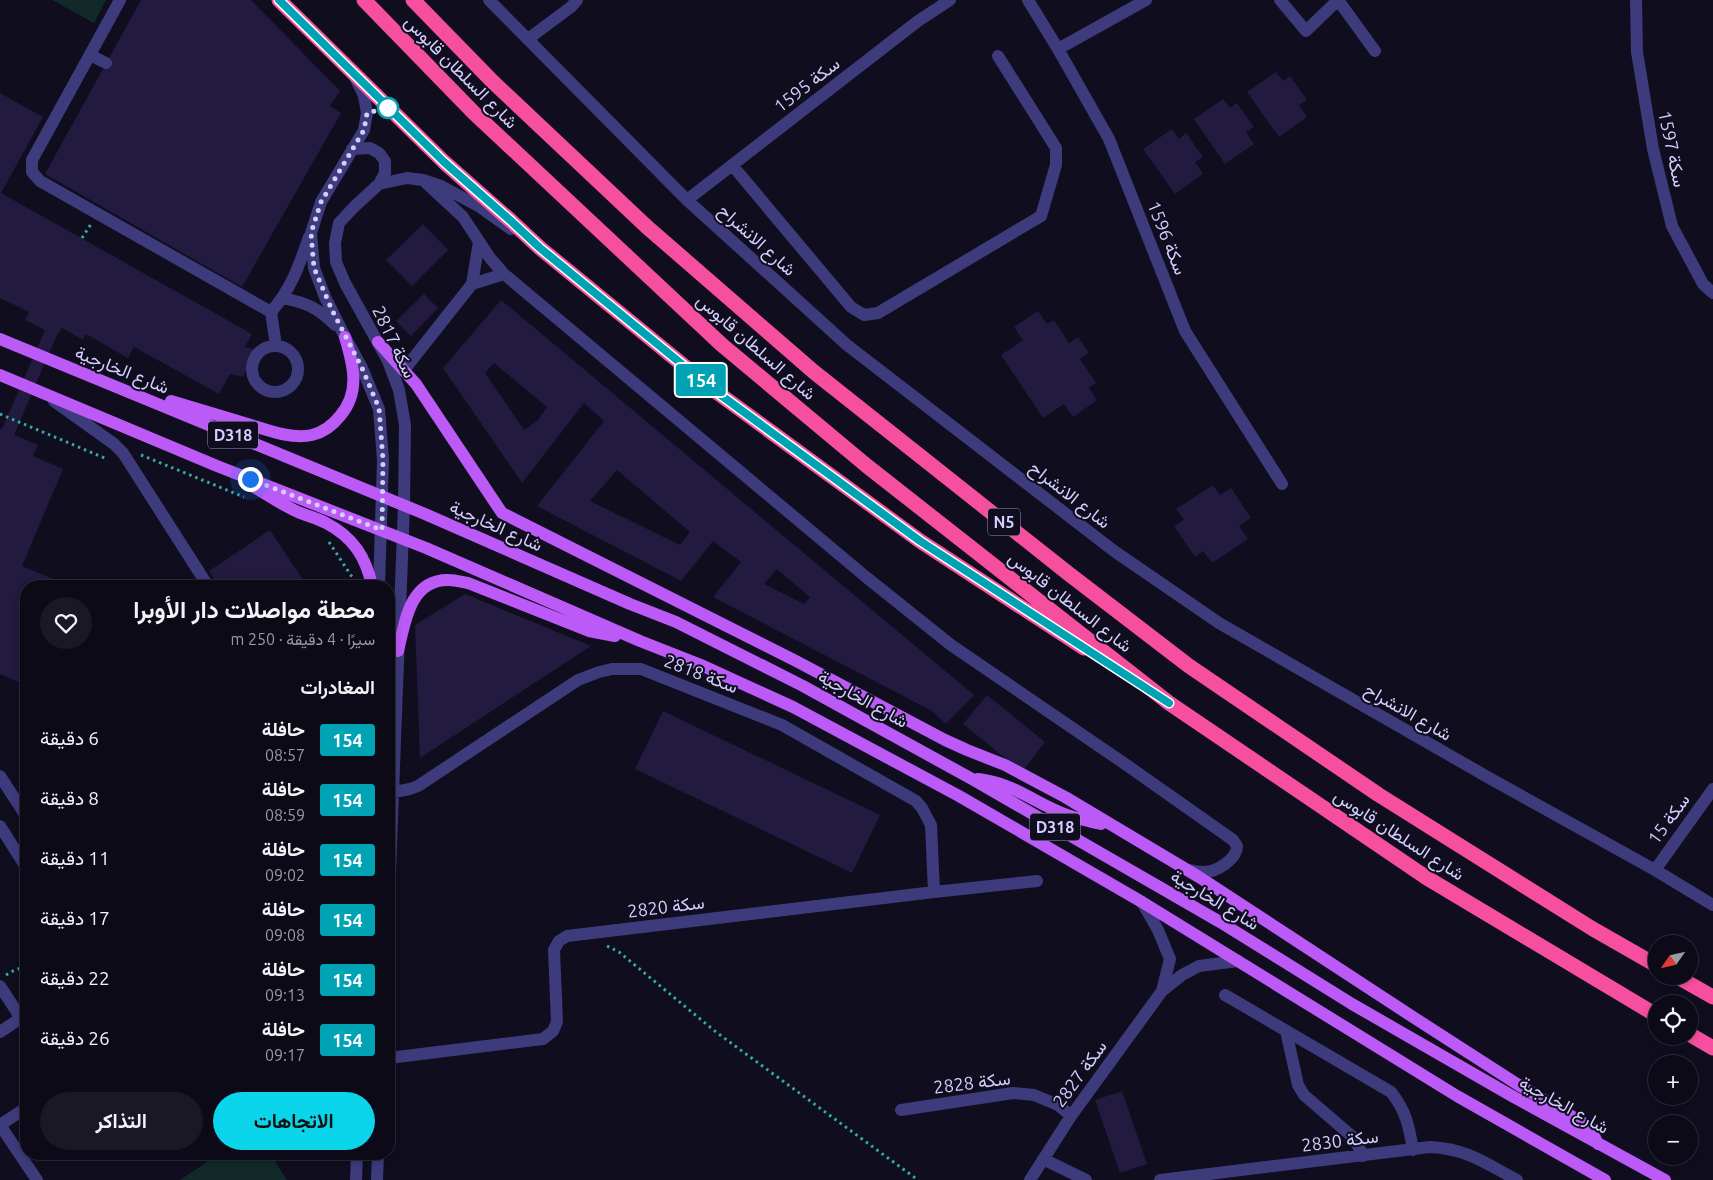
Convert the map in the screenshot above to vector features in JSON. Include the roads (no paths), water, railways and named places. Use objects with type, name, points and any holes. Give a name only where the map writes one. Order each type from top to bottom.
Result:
[{"type":"highway","points":[[279,0],[444,162],[540,248],[711,388],[920,541],[1169,703]]},
{"type":"highway","name":"شارع السلطان قابوس","points":[[364,0],[474,113],[722,345],[867,466],[1169,703],[1427,878],[1648,1010]]},
{"type":"highway","name":"شارع السلطان قابوس","points":[[413,0],[493,82],[661,239],[814,372],[1069,574],[1189,666],[1379,795],[1593,929],[1648,960]]},
{"type":"highway","points":[[1692,985],[1713,997]]},
{"type":"highway","points":[[1698,1039],[1713,1048]]},
{"type":"main road","points":[[107,383],[279,433],[299,436],[310,435],[321,432],[334,423],[351,402],[354,385],[353,364],[344,337]]},
{"type":"main road","name":"شارع الخارجية","points":[[0,339],[404,506],[676,622],[803,686],[972,779],[1220,922],[1352,1004],[1512,1096],[1664,1180]]},
{"type":"main road","points":[[378,342],[416,384],[502,513],[805,666],[952,743],[1005,765],[1065,797],[1188,870],[1416,1019],[1583,1123],[1590,1128],[1598,1144]]},
{"type":"main road","name":"D318","points":[[0,375],[217,466],[402,538],[640,641],[701,665],[793,707],[959,796],[1142,902],[1457,1096],[1605,1180]]},
{"type":"main road","points":[[217,466],[297,511],[326,523],[347,536],[360,554],[369,571],[371,580]]},
{"type":"main road","points":[[398,651],[410,604],[420,591],[434,583],[448,580],[468,583],[590,631],[640,641]]},
{"type":"main road","points":[[972,779],[994,781],[1067,815],[1118,829]]},
{"type":"street","points":[[120,0],[32,160],[32,172],[40,181],[271,312]]},
{"type":"street","name":"شارع الانشراح","points":[[489,0],[688,200],[847,345],[1114,551],[1219,623],[1713,905]]},
{"type":"street","points":[[528,39],[571,8],[576,0]]},
{"type":"street","name":"سكة 1595","points":[[688,200],[918,21],[950,0]]},
{"type":"street","name":"سكة 1596","points":[[1028,0],[1110,139],[1185,331],[1282,484]]},
{"type":"street","points":[[1058,49],[1146,0]]},
{"type":"street","points":[[1280,0],[1306,31],[1338,0],[1375,51]]},
{"type":"street","name":"سكة 1597","points":[[1636,0],[1638,62],[1652,149],[1672,226],[1703,284],[1713,293]]},
{"type":"street","points":[[90,55],[106,63]]},
{"type":"street","points":[[732,165],[851,307],[864,315],[878,314],[1041,216],[1056,165],[1056,148],[998,56]]},
{"type":"street","points":[[276,346],[271,312],[283,298],[294,278],[321,202],[364,130],[367,113],[364,96],[355,76]]},
{"type":"street","points":[[352,149],[370,148],[379,153],[384,161],[385,173],[379,184]]},
{"type":"street","points":[[379,184],[407,178],[423,180],[441,186],[480,207],[540,248]]},
{"type":"street","points":[[423,180],[463,217],[490,258],[504,274],[866,577],[951,645],[1128,766],[1233,840],[1238,846],[1227,863],[1214,870],[1203,872],[1188,870]]},
{"type":"street","name":"سكة 2817","points":[[379,184],[339,223],[335,243],[336,262],[344,283],[388,361],[399,390],[405,425],[404,506],[395,712]]},
{"type":"street","points":[[311,233],[314,268],[325,297],[344,337],[362,368],[379,408],[383,460],[379,580]]},
{"type":"street","points":[[404,370],[450,316],[472,284],[479,242]]},
{"type":"street","points":[[472,284],[504,274]]},
{"type":"street","points":[[283,298],[299,301],[323,312],[344,337]]},
{"type":"street","points":[[44,394],[114,444],[123,453],[204,580]]},
{"type":"street","name":"سكة 2818","points":[[395,792],[418,786],[578,680],[599,672],[641,669],[782,725],[916,801],[927,815],[931,826],[934,892]]},
{"type":"street","points":[[0,776],[20,807]]},
{"type":"street","name":"سكة 15","points":[[1654,870],[1713,789]]},
{"type":"street","points":[[0,826],[20,858]]},
{"type":"street","name":"سكة 2820","points":[[395,1057],[544,1039],[553,1032],[557,1022],[554,950],[559,941],[567,936],[1037,881]]},
{"type":"street","name":"سكة 2827","points":[[1142,902],[1158,930],[1170,959],[1162,991]]},
{"type":"street","name":"سكة 2827","points":[[1030,1180],[1071,1116],[1162,991],[1182,975],[1199,966],[1238,961]]},
{"type":"street","points":[[0,986],[20,1016]]},
{"type":"street","points":[[1225,995],[1391,1092],[1407,1118],[1414,1150]]},
{"type":"street","points":[[0,1032],[20,1024]]},
{"type":"street","points":[[1286,1031],[1298,1085],[1304,1095],[1354,1138],[1363,1156]]},
{"type":"street","name":"سكة 2828","points":[[901,1110],[1013,1093],[1034,1095],[1058,1105],[1071,1116]]},
{"type":"street","points":[[20,1112],[0,1125],[20,1155]]},
{"type":"street","name":"سكة 2830","points":[[1160,1180],[1430,1148],[1449,1148],[1467,1153],[1517,1180]]},
{"type":"street","points":[[1043,1159],[1086,1180]]},
{"type":"street","points":[[24,1160],[37,1180]]},
{"type":"street","points":[[356,1180],[357,1160]]},
{"type":"street","points":[[378,1160],[378,1180]]}]
